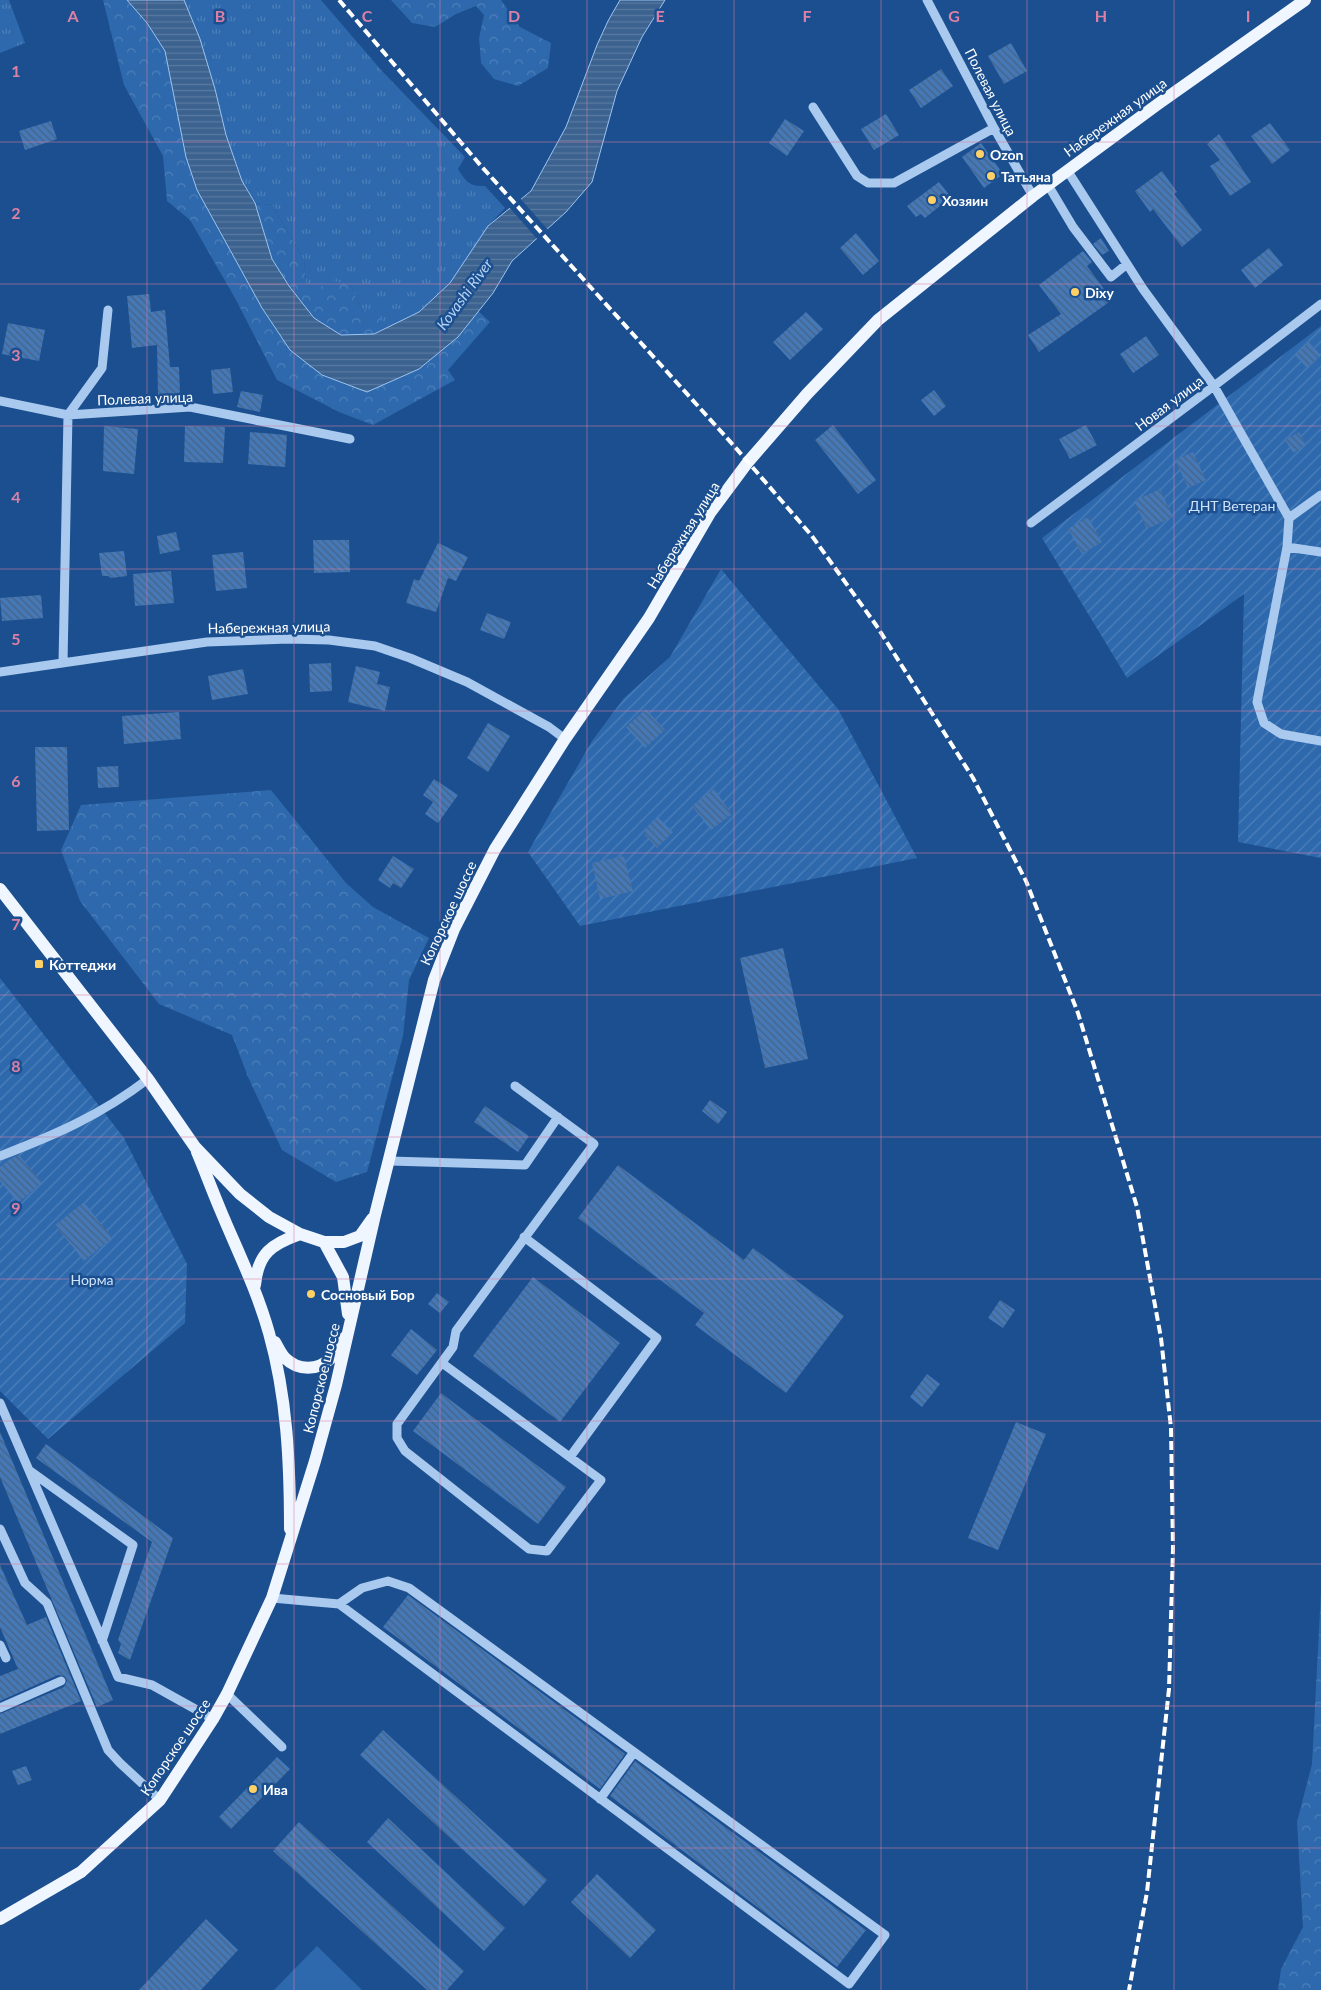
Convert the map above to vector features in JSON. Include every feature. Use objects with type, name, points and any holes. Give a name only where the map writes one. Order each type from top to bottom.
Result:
[{"type":"main road","name":"Набережная улица","points":[[565,739],[649,618],[710,513],[748,462],[807,394],[878,320],[1032,196],[1305,0]]},
{"type":"main road","name":"Копорское шоссе","points":[[0,1919],[81,1872],[160,1800],[213,1719],[227,1694],[272,1598],[290,1544],[336,1385],[375,1215],[434,980],[454,929],[495,849],[565,739]]},
{"type":"main road","points":[[0,889],[148,1079],[195,1147],[240,1194],[270,1218],[300,1234],[324,1242],[344,1242],[360,1236],[375,1215]]},
{"type":"main road","points":[[195,1147],[255,1289],[269,1333],[286,1420],[290,1462],[290,1544]]},
{"type":"main road","points":[[255,1289],[256,1270],[264,1256],[278,1242],[300,1234]]},
{"type":"main road","points":[[269,1333],[284,1357],[295,1366],[305,1368],[318,1367],[331,1358],[349,1330],[348,1301],[343,1277],[324,1242]]},
{"type":"street","name":"Полевая улица","points":[[927,0],[1032,196]]},
{"type":"street","points":[[813,107],[857,176],[868,183],[894,183],[994,128]]},
{"type":"street","points":[[1067,170],[1127,264],[1214,386],[1289,518],[1287,547],[1257,702],[1264,723],[1280,734],[1321,740]]},
{"type":"street","points":[[1048,185],[1073,227],[1110,277],[1127,264]]},
{"type":"street","name":"Новая улица","points":[[1031,523],[1321,304]]},
{"type":"street","points":[[63,663],[68,415],[102,368],[108,310]]},
{"type":"street","name":"Полевая улица","points":[[0,400],[68,415],[190,407],[350,439]]},
{"type":"street","points":[[1289,518],[1321,495]]},
{"type":"street","points":[[1287,547],[1321,552]]},
{"type":"street","name":"Набережная улица","points":[[0,672],[207,642],[290,639],[329,640],[374,646],[410,658],[467,682],[549,727],[565,739]]},
{"type":"street","points":[[0,1156],[58,1134],[103,1110],[148,1079]]},
{"type":"street","points":[[442,1363],[602,1480],[547,1551],[529,1549],[405,1451],[397,1438],[397,1424],[453,1347],[456,1331],[594,1144],[515,1086]]},
{"type":"street","points":[[390,1161],[526,1165],[558,1116]]},
{"type":"street","points":[[524,1237],[658,1338],[570,1457]]},
{"type":"street","points":[[0,1403],[118,1677],[152,1685],[213,1719]]},
{"type":"street","points":[[29,1470],[133,1545],[102,1641]]},
{"type":"street","points":[[0,1529],[25,1583],[47,1603],[108,1750],[160,1800]]},
{"type":"street","points":[[272,1598],[339,1604],[849,1984],[885,1935],[409,1588],[388,1581],[362,1588],[339,1604]]},
{"type":"street","points":[[0,1645],[6,1658]]},
{"type":"street","points":[[0,1708],[61,1681]]},
{"type":"street","points":[[227,1694],[282,1747]]},
{"type":"street","points":[[600,1798],[634,1752]]},
{"type":"green space","points":[[0,0],[9,0],[25,43],[0,53]]},
{"type":"green space","points":[[103,0],[127,0],[147,23],[165,51],[186,157],[197,190],[262,308],[290,350],[458,337],[478,311],[490,322],[448,370],[455,380],[373,425],[339,412],[277,380],[235,298],[190,220],[167,201],[163,156],[124,85]]},
{"type":"green space","points":[[184,0],[321,0],[382,71],[465,157],[458,169],[466,180],[476,186],[485,186],[505,208],[488,226],[450,283],[419,312],[374,334],[381,325],[360,307],[351,285],[316,290],[306,283],[304,260],[272,205],[255,203],[242,181],[226,135],[200,39]]},
{"type":"green space","points":[[391,0],[501,0],[520,27],[551,43],[548,68],[518,86],[494,79],[481,63],[479,38],[484,15],[476,6],[456,14],[435,27],[412,23]]},
{"type":"green space","points":[[255,203],[272,205],[304,260],[306,283],[316,290],[331,280],[351,285],[360,307],[381,317],[382,325],[374,334],[341,335],[314,318],[289,286],[272,259]]},
{"type":"green space","name":"ДНТ Ветеран","points":[[1321,326],[1321,858],[1238,842],[1244,594],[1127,678],[1042,538]]},
{"type":"green space","points":[[721,569],[838,709],[917,858],[580,926],[528,852],[592,741],[624,698],[670,657]]},
{"type":"green space","points":[[271,790],[346,883],[373,907],[429,938],[409,980],[403,1036],[367,1172],[336,1182],[282,1150],[248,1077],[232,1035],[159,1004],[80,901],[61,850],[81,805]]},
{"type":"green space","name":"Норма","points":[[0,978],[124,1138],[187,1264],[185,1323],[48,1439],[0,1391]]},
{"type":"green space","points":[[1321,1591],[1321,1990],[1278,1990],[1281,1969],[1303,1927],[1297,1822],[1312,1764]]},
{"type":"green space","points":[[317,1946],[362,1990],[274,1990]]},
{"type":"water","name":"Kovashi River","points":[[127,0],[184,0],[200,39],[226,135],[242,181],[255,203],[272,259],[289,286],[314,318],[341,335],[374,334],[419,312],[450,283],[488,226],[531,191],[566,127],[597,45],[620,0],[665,0],[642,37],[617,91],[592,182],[566,212],[512,261],[493,293],[458,337],[419,369],[367,392],[322,375],[290,350],[262,308],[197,190],[186,157],[165,51],[147,23]]},
{"type":"pier","points":[[519,197],[549,231],[539,241],[508,206]]},
{"type":"building","points":[[1011,43],[1027,71],[1004,84],[988,56]]},
{"type":"building","points":[[941,69],[953,86],[921,108],[909,90]]},
{"type":"building","points":[[886,114],[899,135],[874,150],[861,129]]},
{"type":"building","points":[[785,119],[804,131],[787,156],[769,143]]},
{"type":"building","points":[[51,121],[57,139],[25,150],[19,131]]},
{"type":"building","points":[[1270,123],[1290,150],[1272,164],[1251,136]]},
{"type":"building","points":[[1219,134],[1251,182],[1230,196],[1210,166],[1220,160],[1207,144]]},
{"type":"building","points":[[981,143],[1003,174],[984,188],[962,157]]},
{"type":"building","points":[[1162,171],[1177,192],[1174,194],[1202,230],[1182,247],[1153,209],[1150,212],[1135,191]]},
{"type":"building","name":"Хозяин","points":[[939,182],[951,197],[925,218],[921,214],[916,217],[907,206]]},
{"type":"building","points":[[856,233],[879,261],[863,275],[840,248]]},
{"type":"building","points":[[1101,238],[1109,251],[1102,255],[1093,244]]},
{"type":"building","points":[[1269,248],[1283,265],[1255,288],[1241,270]]},
{"type":"building","name":"Dixy","points":[[1083,251],[1092,262],[1087,266],[1112,300],[1039,352],[1028,335],[1061,314],[1039,285]]},
{"type":"building","points":[[149,294],[151,312],[165,310],[170,367],[179,367],[180,394],[158,395],[157,345],[132,348],[127,296]]},
{"type":"building","points":[[806,312],[823,329],[790,360],[773,342]]},
{"type":"building","points":[[8,323],[45,330],[39,361],[2,354]]},
{"type":"building","points":[[1146,336],[1159,355],[1133,373],[1120,354]]},
{"type":"building","points":[[1309,342],[1321,355],[1307,368],[1295,355]]},
{"type":"building","points":[[230,368],[233,392],[213,394],[211,370]]},
{"type":"building","points":[[934,390],[946,406],[934,416],[921,400]]},
{"type":"building","points":[[241,391],[263,395],[260,412],[237,407]]},
{"type":"building","points":[[833,425],[876,480],[858,494],[815,440]]},
{"type":"building","points":[[1086,425],[1097,445],[1070,459],[1059,439]]},
{"type":"building","points":[[104,426],[138,429],[134,474],[103,471]]},
{"type":"building","points":[[185,426],[225,427],[223,463],[184,462]]},
{"type":"building","points":[[250,432],[287,435],[285,467],[248,464]]},
{"type":"building","points":[[1299,432],[1306,445],[1293,453],[1285,440]]},
{"type":"building","points":[[1193,452],[1206,480],[1188,488],[1175,460]]},
{"type":"building","points":[[1160,489],[1173,517],[1147,529],[1134,501]]},
{"type":"building","points":[[1088,517],[1102,542],[1082,554],[1068,529]]},
{"type":"building","points":[[176,532],[180,550],[160,554],[157,536]]},
{"type":"building","points":[[313,540],[349,540],[350,572],[314,573]]},
{"type":"building","points":[[438,543],[468,557],[456,581],[448,578],[436,612],[406,603],[414,579],[419,581]]},
{"type":"building","points":[[124,551],[127,576],[111,578],[102,576],[99,553]]},
{"type":"building","points":[[243,552],[247,588],[216,591],[212,555]]},
{"type":"building","points":[[171,571],[174,603],[135,606],[133,574]]},
{"type":"building","points":[[41,595],[43,618],[2,621],[0,598]]},
{"type":"building","points":[[487,613],[511,622],[504,639],[480,630]]},
{"type":"building","points":[[331,663],[332,691],[310,692],[309,664]]},
{"type":"building","points":[[356,666],[380,672],[377,684],[390,687],[385,711],[348,702]]},
{"type":"building","points":[[243,669],[248,694],[212,700],[208,676]]},
{"type":"building","points":[[646,709],[665,730],[645,748],[626,727]]},
{"type":"building","points":[[179,712],[181,739],[124,744],[122,716]]},
{"type":"building","points":[[488,723],[510,736],[488,772],[467,758]]},
{"type":"building","points":[[35,747],[67,747],[69,830],[37,831]]},
{"type":"building","points":[[118,766],[119,787],[98,788],[97,767]]},
{"type":"building","points":[[434,779],[458,795],[438,823],[425,814],[433,802],[423,795]]},
{"type":"building","points":[[714,789],[732,814],[711,830],[692,806]]},
{"type":"building","points":[[658,817],[673,832],[657,848],[645,835],[645,829]]},
{"type":"building","points":[[393,856],[414,869],[401,888],[393,883],[390,888],[378,880]]},
{"type":"building","points":[[624,856],[633,891],[600,899],[592,863]]},
{"type":"building","points":[[783,948],[808,1059],[765,1068],[740,958]]},
{"type":"building","points":[[710,1100],[727,1112],[718,1124],[702,1111]]},
{"type":"building","points":[[485,1106],[529,1136],[518,1152],[474,1122]]},
{"type":"building","points":[[19,1155],[42,1183],[18,1203],[0,1181],[0,1167]]},
{"type":"building","points":[[618,1165],[744,1260],[753,1248],[844,1316],[786,1393],[695,1325],[704,1313],[578,1218]]},
{"type":"building","points":[[84,1202],[112,1238],[84,1261],[55,1225]]},
{"type":"building","points":[[533,1277],[620,1343],[560,1422],[473,1356]]},
{"type":"building","points":[[437,1293],[449,1302],[440,1313],[428,1304]]},
{"type":"building","points":[[1000,1300],[1015,1310],[1003,1328],[988,1318]]},
{"type":"building","points":[[411,1329],[437,1350],[417,1375],[391,1355]]},
{"type":"building","points":[[927,1374],[940,1384],[922,1407],[910,1397]]},
{"type":"building","points":[[441,1393],[566,1487],[538,1524],[413,1431]]},
{"type":"building","points":[[1016,1422],[1046,1434],[998,1550],[968,1538]]},
{"type":"building","points":[[0,1432],[113,1700],[97,1707],[0,1477]]},
{"type":"building","points":[[46,1444],[173,1538],[130,1660],[118,1653],[121,1644],[118,1640],[152,1542],[36,1458]]},
{"type":"building","points":[[0,1565],[27,1625],[46,1617],[81,1701],[0,1734],[0,1714],[64,1687],[67,1681],[64,1676],[58,1675],[0,1701],[0,1676],[18,1669],[0,1627]]},
{"type":"building","points":[[408,1595],[625,1754],[600,1789],[383,1627]]},
{"type":"building","points":[[383,1730],[547,1880],[524,1906],[360,1755]]},
{"type":"building","points":[[277,1757],[290,1769],[231,1829],[219,1817]]},
{"type":"building","points":[[635,1761],[866,1930],[837,1967],[610,1796]]},
{"type":"building","points":[[26,1766],[32,1780],[18,1785],[12,1771]]},
{"type":"building","points":[[388,1818],[505,1928],[484,1951],[367,1842]]},
{"type":"building","points":[[299,1822],[464,1971],[447,1990],[427,1990],[273,1851]]},
{"type":"building","points":[[597,1874],[656,1930],[630,1958],[571,1902]]},
{"type":"building","points":[[206,1919],[238,1950],[201,1990],[139,1990]]},
{"type":"railway","points":[[339,0],[482,167],[735,447],[812,536],[876,625],[973,778],[1026,881],[1078,1013],[1137,1207],[1161,1338],[1171,1428],[1173,1549],[1169,1689],[1147,1892],[1129,1990]]},
{"type":"place","name":"Ozon","points":[[980,154]]},
{"type":"place","name":"Татьяна","points":[[991,176]]},
{"type":"place","name":"Хозяин","points":[[932,200]]},
{"type":"place","name":"Dixy","points":[[1075,292]]},
{"type":"place","name":"Коттеджи","points":[[39,964]]},
{"type":"place","name":"Сосновый Бор","points":[[311,1294]]},
{"type":"place","name":"Ива","points":[[253,1789]]}]
